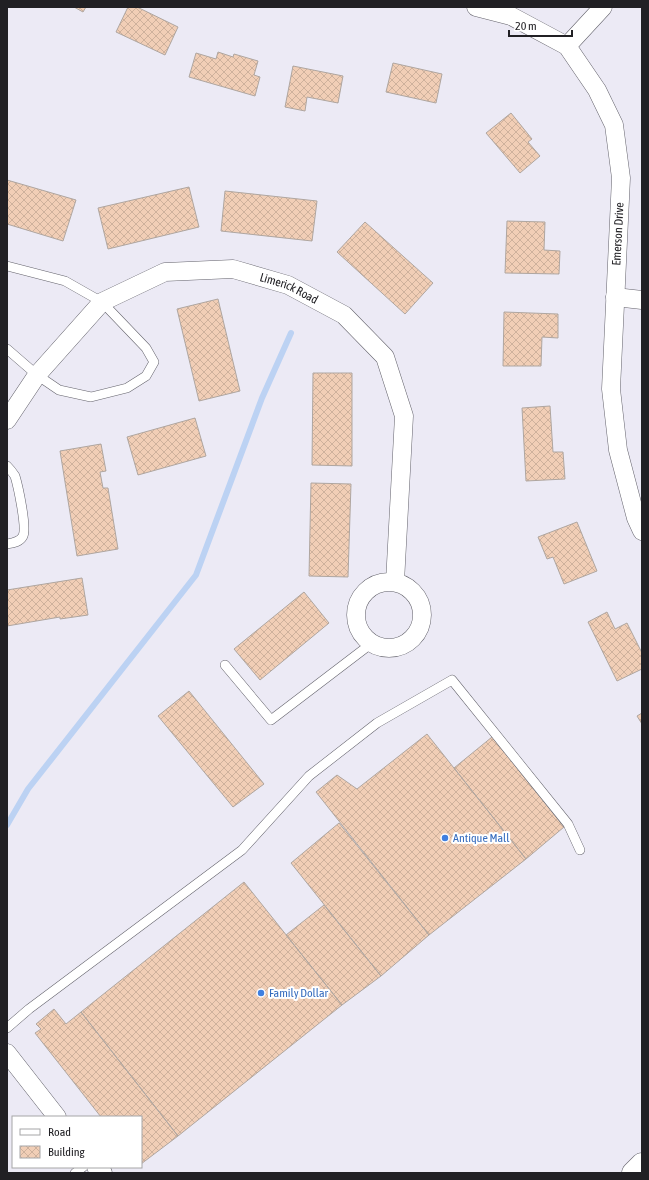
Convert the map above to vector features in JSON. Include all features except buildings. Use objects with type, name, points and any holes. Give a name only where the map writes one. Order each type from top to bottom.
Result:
[{"type":"main road","points":[[633,1173],[642,1164]]},
{"type":"street","name":"Emerson Drive","points":[[476,7],[511,16],[567,46],[597,90],[614,125],[621,178],[611,389],[618,450],[636,518],[642,532]]},
{"type":"street","points":[[567,46],[603,7]]},
{"type":"street","name":"Limerick Road","points":[[7,420],[37,375],[102,302],[165,272],[233,269],[288,285],[344,315],[385,357],[404,416],[395,582]]},
{"type":"street","points":[[615,297],[642,300]]},
{"type":"street","points":[[382,582],[395,582],[407,586],[417,595],[422,607],[422,620],[418,632],[409,642],[397,647],[384,648],[372,643],[362,634],[357,622],[356,610],[361,597],[370,588],[382,582]]},
{"type":"street","points":[[7,1053],[56,1116]]},
{"type":"lane","points":[[7,266],[65,281],[102,302],[146,348],[154,362],[146,376],[127,388],[91,397],[59,390],[37,375],[7,349]]},
{"type":"lane","points":[[7,466],[15,476],[25,529],[23,537],[16,543],[7,544]]},
{"type":"lane","points":[[225,665],[271,720],[372,643]]},
{"type":"lane","points":[[7,1028],[30,1009],[242,850],[309,776],[377,723],[452,680],[568,824],[580,850]]},
{"type":"waterway","points":[[7,825],[28,789],[196,575],[262,398],[291,333]]},
{"type":"place","name":"Antique Mall","points":[[445,838]]},
{"type":"place","name":"Family Dollar","points":[[261,993]]}]
